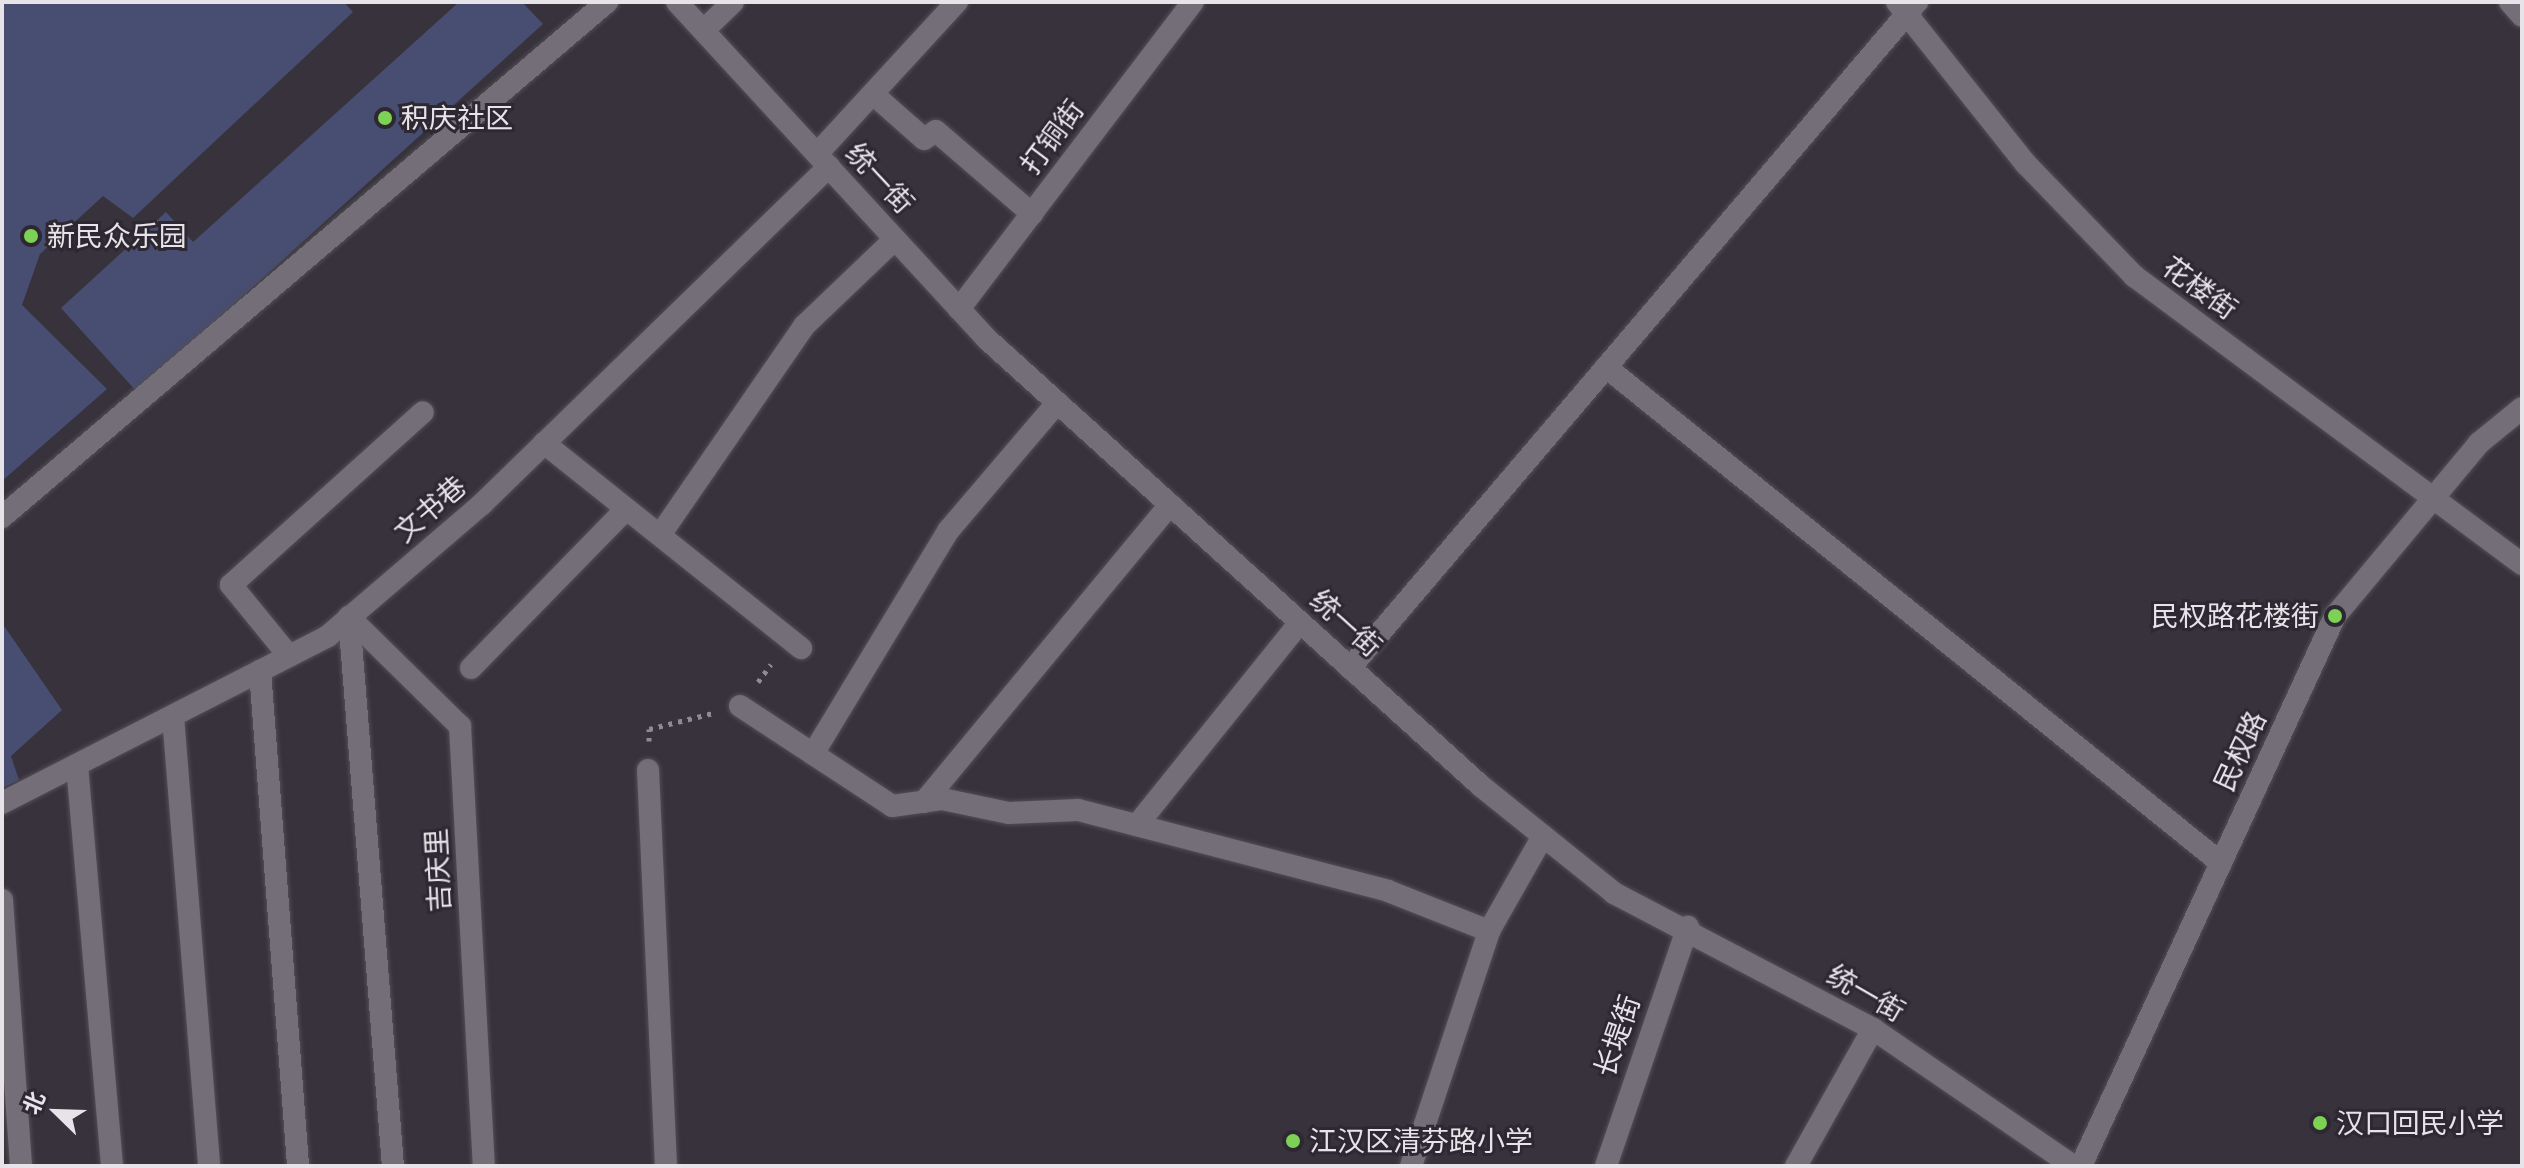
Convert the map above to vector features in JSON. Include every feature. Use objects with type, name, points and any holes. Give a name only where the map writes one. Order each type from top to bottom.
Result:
[{"type":"street","points":[[2,517],[607,2]]},
{"type":"street","name":"统一街","points":[[677,2],[959,309],[1057,403],[1350,668],[1543,836],[1614,893],[1688,927],[1873,1029],[2073,1166]]},
{"type":"street","points":[[704,30],[733,2]]},
{"type":"street","name":"文书巷","points":[[2,803],[289,656],[349,617],[544,443],[823,160],[873,94],[957,2]]},
{"type":"street","name":"打铜街","points":[[959,309],[1193,2]]},
{"type":"street","points":[[2510,2],[2522,16]]},
{"type":"street","points":[[1350,668],[1907,5]]},
{"type":"street","name":"花楼街","points":[[1907,5],[2026,164],[2134,276],[2522,564]]},
{"type":"street","points":[[873,94],[924,139],[936,131],[1032,214]]},
{"type":"street","points":[[660,535],[805,325],[895,239]]},
{"type":"street","points":[[1606,367],[2221,863]]},
{"type":"street","points":[[813,754],[948,531],[1057,403]]},
{"type":"street","name":"民权路","points":[[2081,1166],[2335,616],[2479,443],[2522,408]]},
{"type":"street","points":[[289,656],[231,585],[423,412]]},
{"type":"street","points":[[544,443],[801,648]]},
{"type":"street","points":[[924,802],[1170,505]]},
{"type":"street","points":[[471,668],[626,509]]},
{"type":"street","points":[[349,617],[393,1166]]},
{"type":"street","name":"吉庆里","points":[[349,617],[460,726],[484,1166]]},
{"type":"street","points":[[1137,825],[1300,622]]},
{"type":"street","points":[[260,671],[298,1166]]},
{"type":"street","points":[[740,706],[892,806],[924,802],[1009,813],[1078,810],[1388,891],[1489,931]]},
{"type":"street","points":[[173,716],[209,1166]]},
{"type":"street","points":[[77,765],[112,1166]]},
{"type":"street","points":[[648,770],[666,1166]]},
{"type":"street","points":[[1411,1166],[1489,931],[1543,836]]},
{"type":"street","points":[[2,900],[21,1166]]},
{"type":"street","name":"长堤街","points":[[1606,1166],[1688,927]]},
{"type":"street","points":[[1796,1166],[1873,1029]]},
{"type":"building","name":"新民众乐园","points":[[2,2],[344,2],[353,12],[133,218],[103,196],[40,254],[22,305],[107,389],[2,481]]},
{"type":"building","name":"积庆社区","points":[[459,2],[522,2],[543,24],[137,392],[61,308],[166,212],[193,242]]},
{"type":"building","points":[[2,623],[62,710],[11,756],[19,780],[2,788]]},
{"type":"place","name":"积庆社区","points":[[385,118]]},
{"type":"place","name":"新民众乐园","points":[[31,236]]},
{"type":"place","name":"民权路花楼街","points":[[2335,616]]},
{"type":"place","name":"汉口回民小学","points":[[2320,1123]]},
{"type":"place","name":"江汉区清芬路小学","points":[[1293,1141]]}]
